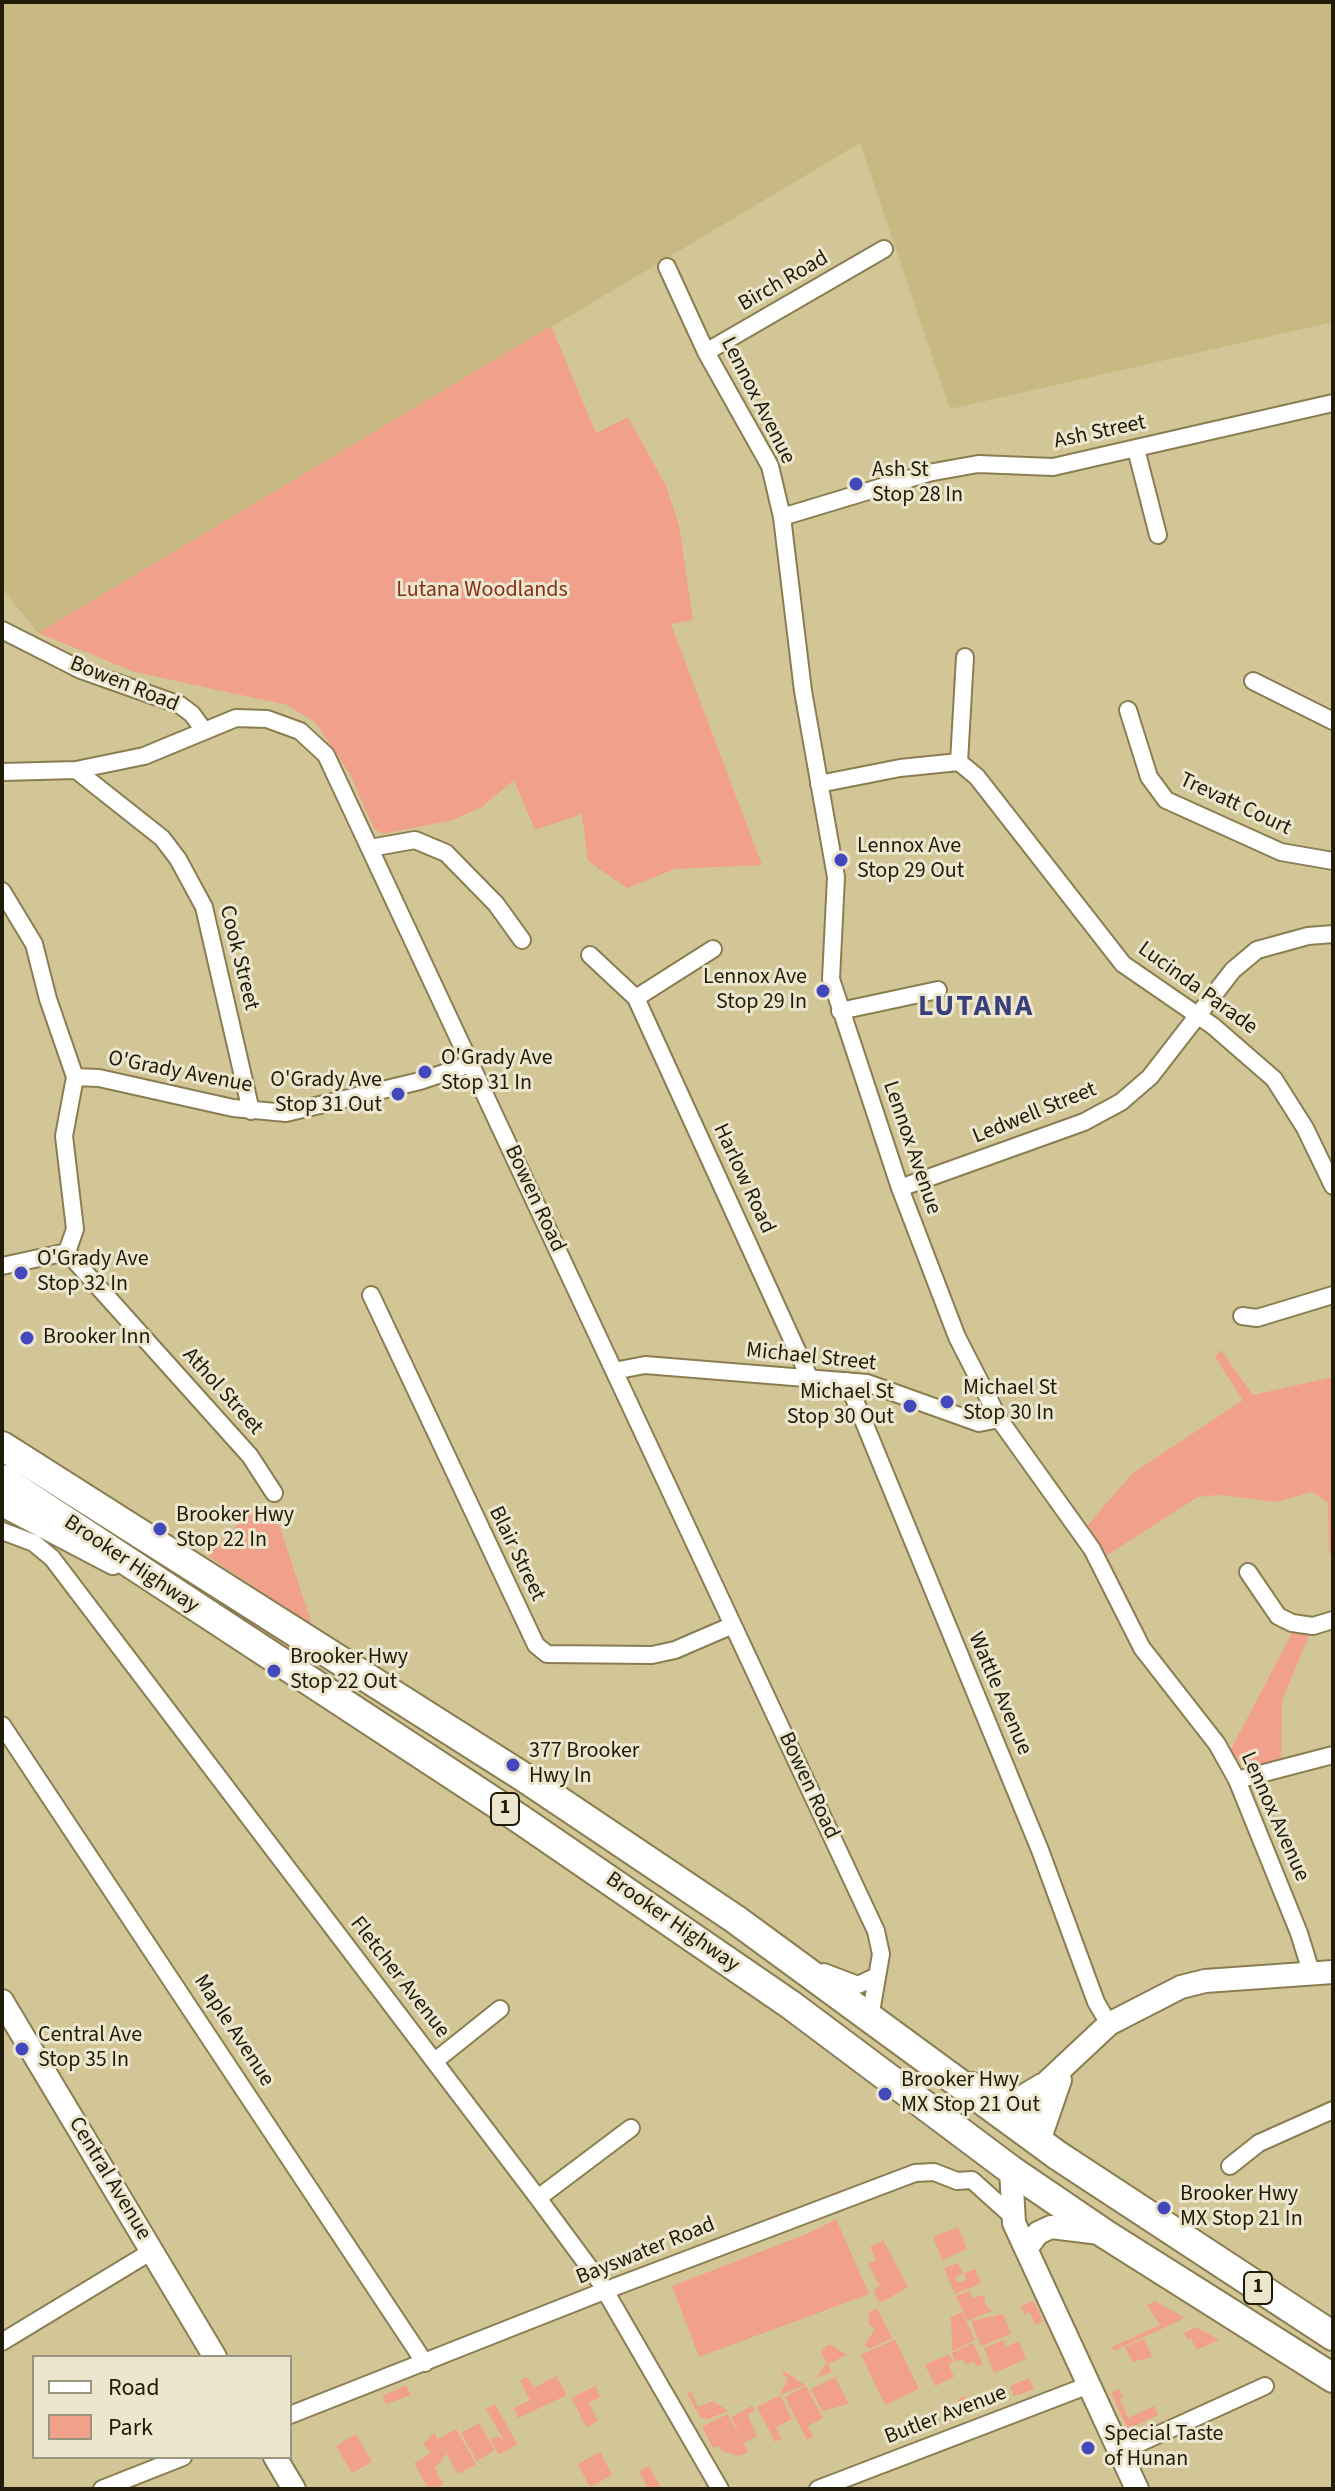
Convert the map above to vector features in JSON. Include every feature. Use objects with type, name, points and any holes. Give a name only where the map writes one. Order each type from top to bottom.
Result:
[{"type":"highway","name":"Brooker Highway","points":[[2,1446],[525,1778],[774,1948],[933,2066],[1030,2155],[1105,2234],[1333,2378]]},
{"type":"highway","name":"Brooker Highway","points":[[2,1479],[144,1576],[533,1827],[791,2005],[1030,2155]]},
{"type":"highway","points":[[870,2018],[873,2035],[889,2051],[1162,2251],[1254,2328]]},
{"type":"highway","name":"1","points":[[1030,2155],[1110,2170],[1136,2189],[1198,2250],[1333,2336]]},
{"type":"street","name":"Birch Road","points":[[706,352],[884,249]]},
{"type":"street","name":"Lennox Avenue","points":[[667,267],[706,352],[770,466],[782,517],[819,784],[836,877],[831,979],[900,1188],[957,1337],[999,1419],[1092,1549],[1142,1648],[1217,1744],[1237,1780],[1323,1973]]},
{"type":"street","name":"Ash Street","points":[[782,517],[928,473],[978,464],[1053,467],[1333,403]]},
{"type":"street","points":[[1136,449],[1158,535]]},
{"type":"street","name":"Bowen Road","points":[[2,630],[81,670],[180,705],[192,714],[203,729],[236,718],[267,719],[309,738],[326,755],[468,1065],[876,1931],[881,1954],[870,2018]]},
{"type":"street","points":[[819,784],[900,768],[959,762],[965,657]]},
{"type":"street","points":[[1253,681],[1333,721]]},
{"type":"street","name":"Trevatt Court","points":[[1128,710],[1149,777],[1166,800],[1281,852],[1333,861]]},
{"type":"street","points":[[2,772],[76,770],[144,756],[203,729]]},
{"type":"street","name":"Lucinda Parade","points":[[959,762],[977,777],[1123,964],[1244,1050],[1274,1079],[1289,1099],[1333,1186]]},
{"type":"street","name":"Cook Street","points":[[76,770],[143,820],[162,838],[189,877],[204,907],[215,944],[251,1111]]},
{"type":"street","points":[[370,848],[415,840],[446,853],[496,904],[522,940]]},
{"type":"street","points":[[2,891],[9,919],[34,944],[48,999],[75,1077]]},
{"type":"street","name":"Ledwell Street","points":[[900,1188],[1084,1122],[1109,1109],[1150,1077],[1233,970],[1257,950],[1308,936],[1333,934]]},
{"type":"street","points":[[636,998],[713,949]]},
{"type":"street","name":"Harlow Road","points":[[590,955],[636,998],[810,1379]]},
{"type":"street","points":[[840,1011],[938,990]]},
{"type":"street","name":"O'Grady Avenue","points":[[67,1252],[75,1229],[64,1136],[75,1077],[99,1078],[251,1111],[286,1113],[429,1079],[468,1065]]},
{"type":"street","points":[[2,1266],[67,1252]]},
{"type":"street","name":"Athol Street","points":[[67,1252],[250,1456],[274,1493]]},
{"type":"street","name":"Blair Street","points":[[371,1295],[536,1645],[547,1654],[652,1655],[675,1650],[733,1625]]},
{"type":"street","points":[[1242,1316],[1257,1318],[1333,1295]]},
{"type":"street","name":"Michael Street","points":[[614,1371],[626,1366],[645,1365],[847,1381],[886,1388],[979,1423],[999,1419]]},
{"type":"street","name":"Wattle Avenue","points":[[847,1381],[1040,1850],[1096,2002],[1109,2024]]},
{"type":"street","points":[[2,1505],[68,1543],[144,1576]]},
{"type":"street","name":"Fletcher Avenue","points":[[2,1531],[34,1543],[52,1558],[538,2198],[604,2291],[720,2489]]},
{"type":"street","points":[[1248,1572],[1278,1616],[1292,1623],[1313,1626],[1333,1620]]},
{"type":"street","name":"Maple Avenue","points":[[2,1725],[425,2363]]},
{"type":"street","points":[[1237,1780],[1333,1755]]},
{"type":"street","points":[[774,1948],[850,1984],[858,1985],[877,1976]]},
{"type":"street","points":[[933,2066],[1010,2098],[1026,2097],[1109,2024],[1181,1987],[1205,1981],[1323,1973]]},
{"type":"street","points":[[435,2061],[500,2009]]},
{"type":"street","name":"Central Avenue","points":[[5,2013],[214,2355]]},
{"type":"street","points":[[1072,2058],[1030,2155],[1012,2216],[1137,2489]]},
{"type":"street","points":[[1030,2252],[1030,2155],[1035,2100],[1049,2079]]},
{"type":"street","points":[[1230,2166],[1259,2143],[1333,2110]]},
{"type":"street","points":[[538,2198],[631,2128]]},
{"type":"street","name":"Bayswater Road","points":[[292,2414],[915,2173],[934,2172],[957,2181],[972,2180],[1012,2216]]},
{"type":"street","points":[[1030,2252],[1041,2230],[1057,2226],[1105,2234]]},
{"type":"street","points":[[2,2342],[152,2251]]},
{"type":"street","name":"Butler Avenue","points":[[818,2489],[1089,2385]]},
{"type":"street","points":[[1120,2452],[1265,2386]]},
{"type":"street","points":[[102,2489],[178,2459]]},
{"type":"street","points":[[276,2459],[294,2489]]},
{"type":"shaded area","points":[[2,2],[1333,2],[1333,322],[950,409],[860,143],[38,633],[2,588]]},
{"type":"green space","name":"Lutana Woodlands","points":[[551,326],[596,433],[628,417],[666,486],[679,525],[693,620],[671,624],[762,865],[675,869],[627,888],[588,861],[582,814],[535,830],[514,780],[482,807],[453,820],[383,834],[374,829],[350,774],[315,722],[287,705],[135,672],[38,633]]},
{"type":"green space","points":[[1221,1350],[1253,1395],[1333,1377],[1333,1563],[1329,1551],[1328,1503],[1312,1492],[1276,1502],[1218,1495],[1198,1497],[1104,1557],[1086,1527],[1133,1473],[1243,1400],[1215,1357]]},
{"type":"green space","points":[[253,1508],[276,1515],[312,1625],[208,1556]]},
{"type":"green space","points":[[1293,1631],[1309,1635],[1282,1701],[1281,1760],[1253,1765],[1240,1762],[1230,1751]]},
{"type":"green space","points":[[836,2219],[869,2294],[699,2357],[672,2286],[809,2233]]},
{"type":"green space","points":[[958,2227],[967,2249],[942,2260],[933,2237]]},
{"type":"green space","points":[[883,2240],[908,2287],[880,2303],[873,2290],[880,2286],[868,2264],[876,2260],[870,2247]]},
{"type":"green space","points":[[958,2263],[963,2273],[955,2277],[957,2283],[966,2280],[964,2273],[975,2269],[981,2283],[955,2294],[944,2268]]},
{"type":"green space","points":[[969,2291],[972,2298],[985,2295],[985,2304],[992,2311],[967,2321],[956,2296]]},
{"type":"green space","points":[[1034,2301],[1043,2321],[1035,2325],[1030,2312],[1024,2314],[1021,2306]]},
{"type":"green space","points":[[1155,2301],[1185,2318],[1114,2351],[1112,2347],[1160,2325],[1147,2305]]},
{"type":"green space","points":[[877,2308],[892,2338],[870,2349],[864,2345],[875,2329],[869,2325],[869,2312]]},
{"type":"green space","points":[[962,2312],[975,2340],[952,2351],[951,2317]]},
{"type":"green space","points":[[1003,2314],[1011,2334],[981,2346],[971,2321]]},
{"type":"green space","points":[[1196,2327],[1219,2340],[1196,2350],[1191,2338],[1187,2340],[1184,2333]]},
{"type":"green space","points":[[895,2339],[919,2389],[885,2405],[861,2355]]},
{"type":"green space","points":[[1144,2339],[1152,2357],[1132,2362],[1125,2347]]},
{"type":"green space","points":[[1003,2340],[1006,2347],[1019,2341],[1026,2359],[994,2373],[984,2348]]},
{"type":"green space","points":[[973,2343],[983,2364],[977,2367],[974,2361],[966,2365],[962,2359],[955,2362],[952,2353]]},
{"type":"green space","points":[[827,2345],[847,2355],[828,2364],[831,2372],[816,2378],[827,2362],[821,2353]]},
{"type":"green space","points":[[949,2354],[954,2377],[935,2386],[925,2365]]},
{"type":"green space","points":[[784,2371],[805,2385],[780,2395],[792,2419],[776,2427],[781,2439],[775,2442],[757,2407],[779,2396],[788,2378],[782,2374]]},
{"type":"green space","points":[[556,2376],[567,2395],[518,2418],[514,2408],[530,2400],[520,2381],[527,2377],[534,2388]]},
{"type":"green space","points":[[835,2377],[849,2404],[822,2411],[811,2389]]},
{"type":"green space","points":[[1029,2378],[1034,2389],[1014,2396],[1010,2386]]},
{"type":"green space","points":[[406,2385],[411,2395],[386,2404],[382,2396]]},
{"type":"green space","points":[[595,2386],[600,2397],[589,2403],[598,2421],[586,2427],[572,2398]]},
{"type":"green space","points":[[806,2386],[823,2418],[808,2426],[813,2437],[807,2440],[785,2397]]},
{"type":"green space","points":[[1119,2389],[1128,2418],[1154,2406],[1158,2415],[1128,2429],[1111,2393]]},
{"type":"green space","points":[[692,2392],[698,2407],[713,2401],[728,2411],[708,2419],[700,2417],[687,2393]]},
{"type":"green space","points":[[965,2396],[972,2411],[952,2419],[948,2410],[959,2406],[957,2400]]},
{"type":"green space","points":[[495,2404],[517,2444],[499,2455],[491,2440],[497,2436],[504,2441],[486,2409]]},
{"type":"green space","points":[[752,2406],[755,2410],[749,2413],[749,2419],[757,2436],[743,2443],[748,2452],[739,2456],[722,2451],[719,2446],[713,2448],[702,2427],[727,2414],[742,2440],[731,2417]]},
{"type":"green space","points":[[479,2423],[495,2450],[477,2461],[461,2433]]},
{"type":"green space","points":[[456,2429],[476,2464],[458,2474],[438,2439]]},
{"type":"green space","points":[[434,2433],[446,2454],[435,2468],[443,2485],[428,2489],[414,2463],[431,2453],[423,2444]]},
{"type":"green space","points":[[356,2434],[372,2462],[352,2473],[336,2446]]},
{"type":"green space","points":[[600,2452],[612,2475],[590,2487],[578,2464]]},
{"type":"green space","points":[[649,2466],[662,2489],[648,2489],[639,2472]]},
{"type":"place","name":"Ash St Stop 28 In","points":[[856,484]]},
{"type":"place","name":"Lennox Ave Stop 29 Out","points":[[841,860]]},
{"type":"place","name":"Lennox Ave Stop 29 In","points":[[823,991]]},
{"type":"place","name":"O'Grady Ave Stop 31 In","points":[[425,1072]]},
{"type":"place","name":"O'Grady Ave Stop 31 Out","points":[[398,1094]]},
{"type":"place","name":"O'Grady Ave Stop 32 In","points":[[21,1273]]},
{"type":"place","name":"Brooker Inn","points":[[27,1338]]},
{"type":"place","name":"Michael St Stop 30 In","points":[[947,1402]]},
{"type":"place","name":"Michael St Stop 30 Out","points":[[910,1406]]},
{"type":"place","name":"Brooker Hwy Stop 22 In","points":[[160,1529]]},
{"type":"place","name":"Brooker Hwy Stop 22 Out","points":[[274,1671]]},
{"type":"place","name":"377 Brooker Hwy In","points":[[513,1765]]},
{"type":"place","name":"Central Ave Stop 35 In","points":[[22,2049]]},
{"type":"place","name":"Brooker Hwy MX Stop 21 Out","points":[[885,2094]]},
{"type":"place","name":"Brooker Hwy MX Stop 21 In","points":[[1164,2208]]},
{"type":"place","name":"Special Taste of Hunan","points":[[1088,2448]]},
{"type":"district","name":"LUTANA","points":[[976,1008]]}]
